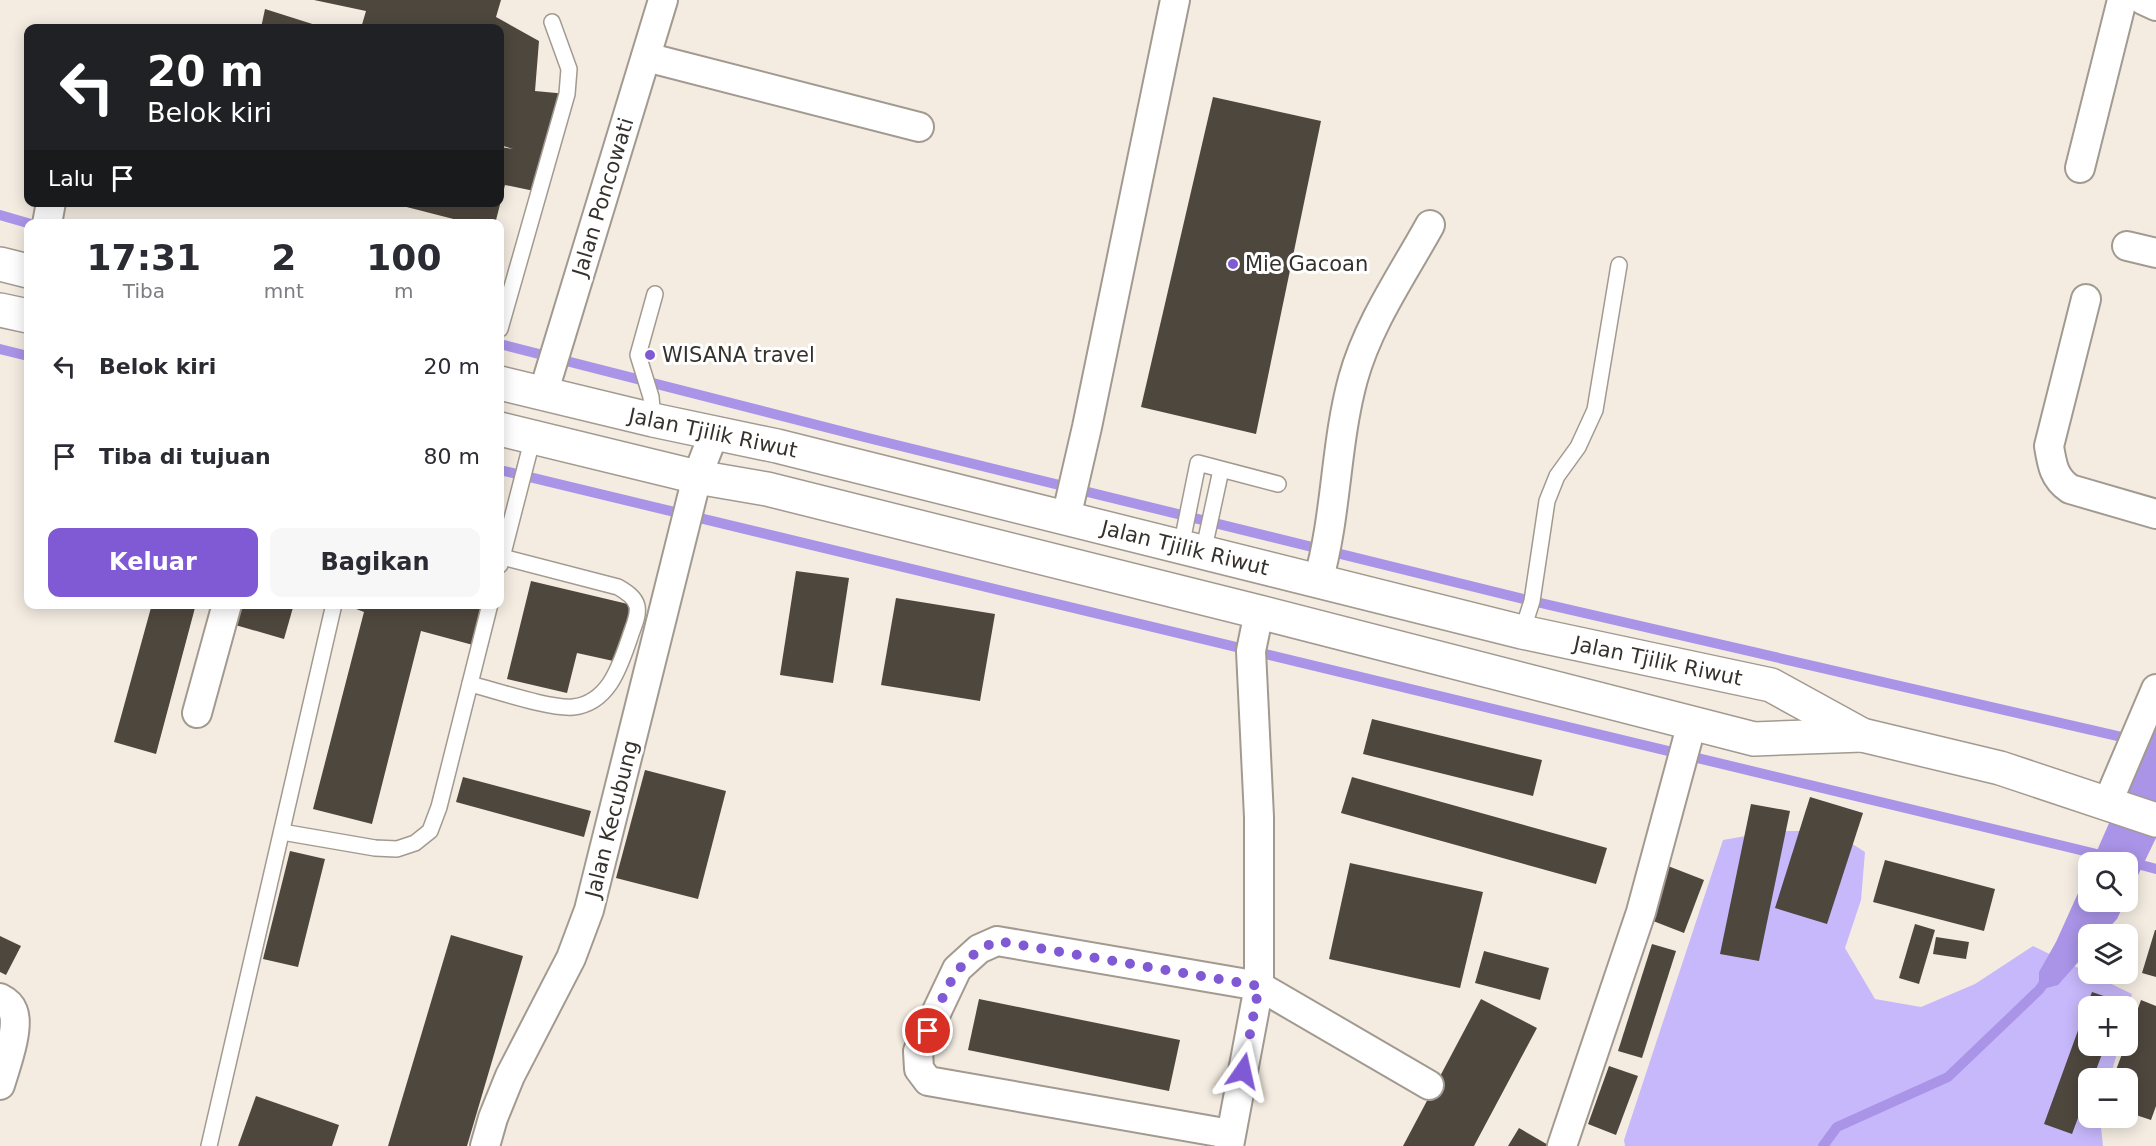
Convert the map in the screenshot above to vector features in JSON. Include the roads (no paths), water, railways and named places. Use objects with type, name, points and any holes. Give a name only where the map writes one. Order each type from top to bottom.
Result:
[{"type":"highway","points":[[0,264],[24,270]]},
{"type":"highway","points":[[0,310],[24,315]]},
{"type":"highway","name":"Jalan Tjilik Riwut","points":[[504,384],[653,420],[777,446],[1522,632],[1771,685],[1862,735],[2000,768],[2153,820]]},
{"type":"highway","name":"Jalan Tjilik Riwut","points":[[504,430],[697,477],[767,489],[1754,739],[1862,735]]},
{"type":"street","name":"Jalan Poncowati","points":[[543,394],[663,0]]},
{"type":"street","points":[[1066,518],[1087,427],[1175,0]]},
{"type":"street","points":[[2080,168],[2122,0]]},
{"type":"street","points":[[2143,0],[2156,6]]},
{"type":"street","points":[[646,57],[919,127]]},
{"type":"street","points":[[1318,581],[1326,551],[1353,378],[1373,328],[1430,225]]},
{"type":"street","points":[[2127,246],[2156,254]]},
{"type":"street","points":[[2086,299],[2049,446],[2052,466],[2060,481],[2070,489],[2156,514]]},
{"type":"street","name":"Jalan Kecubung","points":[[485,1146],[493,1118],[510,1076],[571,958],[589,910],[697,477],[714,433]]},
{"type":"street","points":[[197,713],[226,609]]},
{"type":"street","points":[[1258,612],[1251,651],[1259,816],[1259,986],[1230,1140],[928,1081],[919,1069],[918,1051],[957,969],[980,949],[997,941],[1259,986],[1429,1085]]},
{"type":"street","points":[[2107,804],[2156,689]]},
{"type":"street","points":[[1562,1146],[1641,912],[1692,723]]},
{"type":"street","points":[[0,998],[13,1011],[15,1023],[0,1086]]},
{"type":"lane","points":[[504,301],[507,281],[567,94],[569,69],[552,22]]},
{"type":"lane","points":[[1522,632],[1532,601],[1547,501],[1557,476],[1578,447],[1595,410],[1619,266]]},
{"type":"lane","points":[[653,420],[651,397],[638,355],[655,294]]},
{"type":"lane","points":[[504,550],[533,437]]},
{"type":"lane","points":[[1192,550],[1198,463],[1278,484]]},
{"type":"lane","points":[[1192,550],[1221,470]]},
{"type":"lane","points":[[470,684],[552,705],[573,707],[590,702],[606,690],[619,669],[636,619],[637,604],[628,593],[618,587],[504,563]]},
{"type":"lane","points":[[209,1146],[333,609]]},
{"type":"lane","points":[[282,832],[375,848],[397,849],[415,843],[430,831],[439,807],[489,609]]},
{"type":"waterway","points":[[0,215],[24,222]]},
{"type":"waterway","points":[[504,345],[864,437],[1532,601],[2156,745]]},
{"type":"waterway","points":[[0,349],[24,355]]},
{"type":"waterway","points":[[504,471],[2088,852]]},
{"type":"waterway","points":[[2138,864],[2156,869]]},
{"type":"waterway","points":[[1823,1146],[1837,1127],[1948,1077],[2039,990],[2047,979]]},
{"type":"place","name":"Mie Gacoan","points":[[1233,264]]},
{"type":"place","name":"WISANA travel","points":[[650,355]]}]
